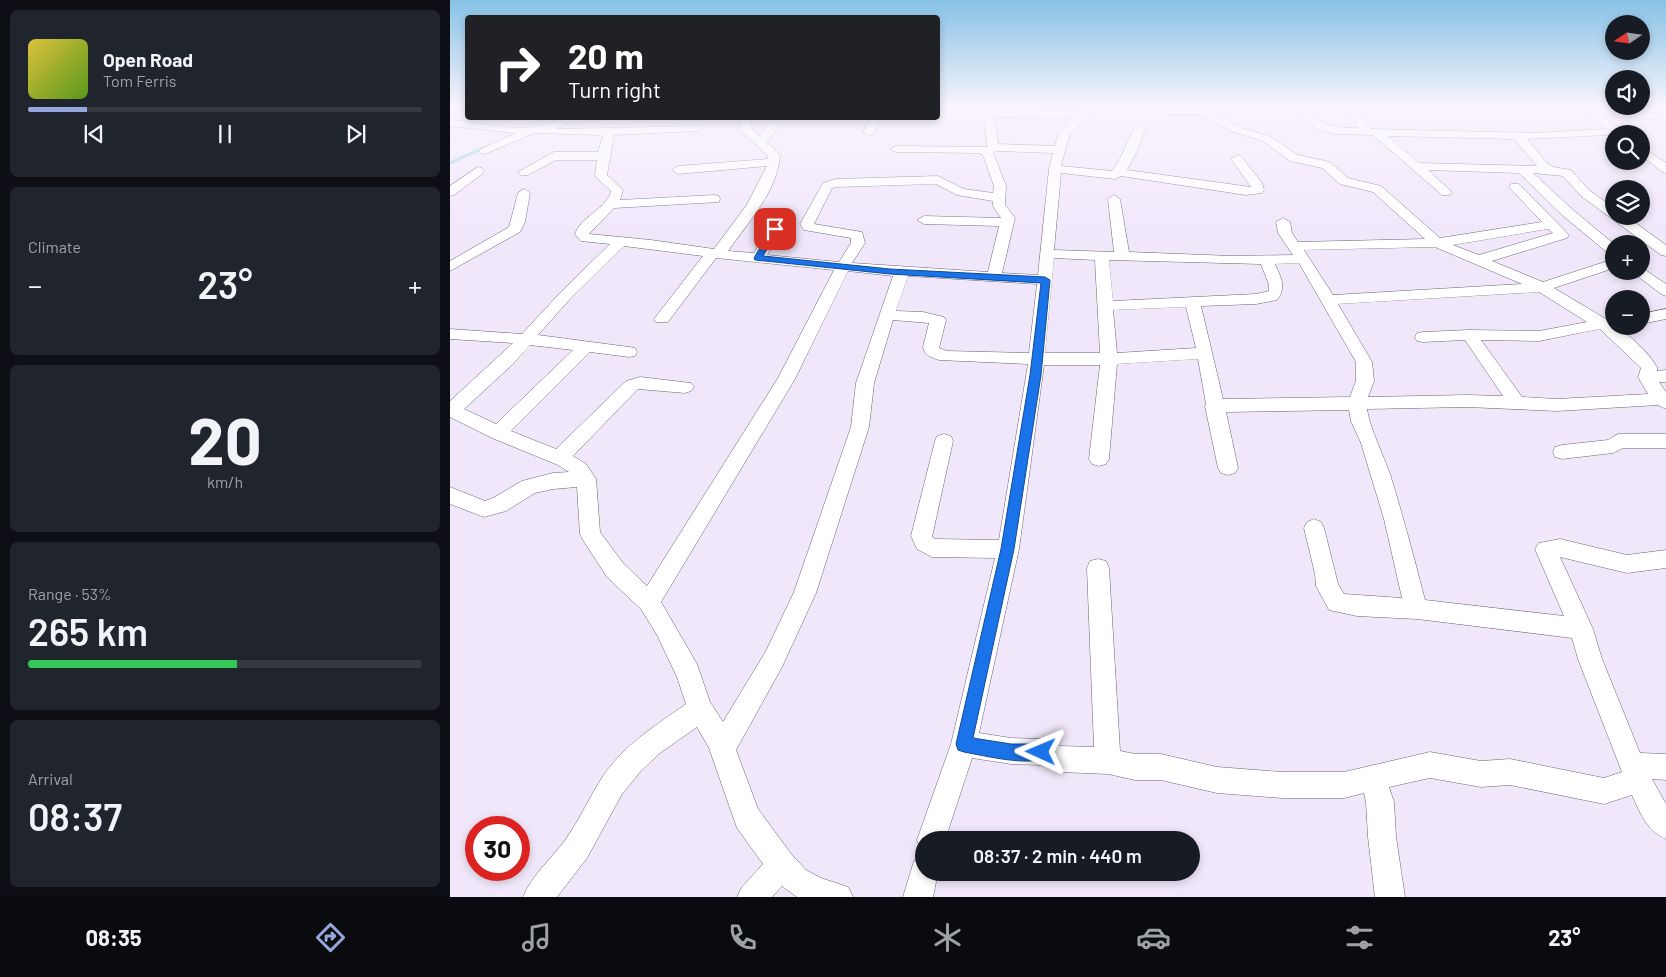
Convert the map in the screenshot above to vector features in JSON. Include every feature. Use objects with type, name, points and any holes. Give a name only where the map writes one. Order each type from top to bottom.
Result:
[{"type":"street","points":[[485,151],[490,149]]},
{"type":"street","points":[[605,149],[601,176],[616,190],[617,194],[610,204],[583,230],[582,235],[595,240],[621,241],[715,254],[902,272],[1045,280]]},
{"type":"street","points":[[662,319],[715,254],[760,192],[774,162],[774,155],[768,149]]},
{"type":"street","points":[[896,149],[1060,150],[1055,169],[1037,359],[1008,549],[964,744],[934,831]]},
{"type":"street","points":[[989,149],[988,153],[1000,186],[999,206],[1007,215],[994,277]]},
{"type":"street","points":[[1119,172],[1130,149]]},
{"type":"street","points":[[1281,149],[1294,158],[1326,165],[1344,181],[1377,189],[1437,243],[1542,286],[1605,325]]},
{"type":"street","points":[[1393,149],[1446,192]]},
{"type":"street","points":[[1529,149],[1550,170]]},
{"type":"street","points":[[524,172],[554,156],[603,156]]},
{"type":"street","points":[[1650,156],[1666,169]]},
{"type":"street","points":[[1055,169],[1110,176],[1119,172],[1246,192],[1258,190],[1256,183],[1237,159]]},
{"type":"street","points":[[678,170],[774,162]]},
{"type":"street","points":[[1414,166],[1567,172],[1586,193],[1605,207]]},
{"type":"street","points":[[1522,169],[1567,212],[1605,244]]},
{"type":"street","points":[[450,192],[478,171]]},
{"type":"street","points":[[649,602],[786,379],[843,266],[858,244],[857,235],[808,227],[807,224],[824,189],[830,184],[938,180],[961,192],[999,198]]},
{"type":"street","points":[[1478,260],[1562,236],[1515,188]]},
{"type":"street","points":[[450,267],[515,229],[524,192]]},
{"type":"street","points":[[610,204],[714,199]]},
{"type":"street","points":[[1114,199],[1122,256]]},
{"type":"street","points":[[758,258],[784,214]]},
{"type":"street","points":[[924,220],[1006,222]]},
{"type":"street","points":[[1283,222],[1285,232],[1329,300],[1364,362],[1365,381],[1356,402],[1360,421],[1370,443],[1394,519],[1416,609]]},
{"type":"street","points":[[1295,246],[1437,243],[1552,224]]},
{"type":"street","points":[[1629,225],[1666,252]]},
{"type":"street","points":[[621,241],[565,296],[506,361],[452,408],[456,412],[498,433],[579,468],[586,478],[590,534],[615,570],[649,602],[688,672],[700,709],[716,734],[722,748],[747,818],[782,865],[796,880],[816,892],[838,897]]},
{"type":"street","points":[[1046,254],[1267,260],[1304,259]]},
{"type":"street","points":[[1099,459],[1109,359],[1102,256]]},
{"type":"street","points":[[1106,306],[1256,299],[1272,296],[1276,292],[1276,284],[1267,260]]},
{"type":"street","points":[[1329,300],[1414,296],[1542,286],[1591,272],[1605,266]]},
{"type":"street","points":[[722,748],[774,659],[804,593],[836,504],[860,428],[866,383],[902,272]]},
{"type":"street","points":[[1650,279],[1666,291]]},
{"type":"street","points":[[1192,302],[1205,353],[1214,406],[1228,468]]},
{"type":"street","points":[[1650,317],[1666,314]]},
{"type":"street","points":[[887,316],[924,317],[938,320],[931,347],[932,351],[936,354],[945,356],[1109,359],[1205,353]]},
{"type":"street","points":[[1423,337],[1470,335],[1539,336],[1605,326]]},
{"type":"street","points":[[450,334],[525,339],[628,352]]},
{"type":"street","points":[[1470,335],[1517,403]]},
{"type":"street","points":[[1617,335],[1650,367],[1647,377],[1650,386],[1664,401]]},
{"type":"street","points":[[498,433],[586,347]]},
{"type":"street","points":[[1647,377],[1666,376]]},
{"type":"street","points":[[559,458],[632,385],[685,387]]},
{"type":"street","points":[[1214,406],[1467,401],[1557,405],[1664,401]]},
{"type":"street","points":[[944,441],[920,536],[924,543],[932,548],[942,549],[1008,549]]},
{"type":"street","points":[[1562,452],[1613,446],[1618,441],[1666,441]]},
{"type":"street","points":[[450,495],[484,510],[499,505],[523,491],[553,482],[586,478]]},
{"type":"street","points":[[1314,528],[1326,574],[1327,586],[1337,603],[1355,607],[1416,609],[1510,619],[1581,629]]},
{"type":"street","points":[[1666,559],[1627,564],[1560,548],[1546,549],[1581,629],[1590,658],[1638,780],[1653,810],[1666,825]]},
{"type":"street","points":[[1098,568],[1108,761]]},
{"type":"street","points":[[538,897],[577,848],[614,785],[632,762],[651,744],[700,709]]},
{"type":"street","points":[[964,744],[1011,752],[1041,752],[1060,760],[1108,761],[1135,767],[1162,767],[1216,780],[1282,785],[1344,785],[1430,765],[1481,774],[1510,772],[1604,792],[1638,780]]},
{"type":"street","points":[[1638,780],[1643,765],[1666,767]]},
{"type":"street","points":[[1372,778],[1380,802],[1382,837],[1390,897]]},
{"type":"street","points":[[752,897],[782,865]]},
{"type":"street","points":[[918,897],[922,881]]},
{"type":"waterway","points":[[450,163],[482,149]]},
{"type":"route","points":[[775,229],[758,258],[890,271],[1045,280],[1036,375],[1008,549],[964,744],[1011,752],[1041,752]]}]
